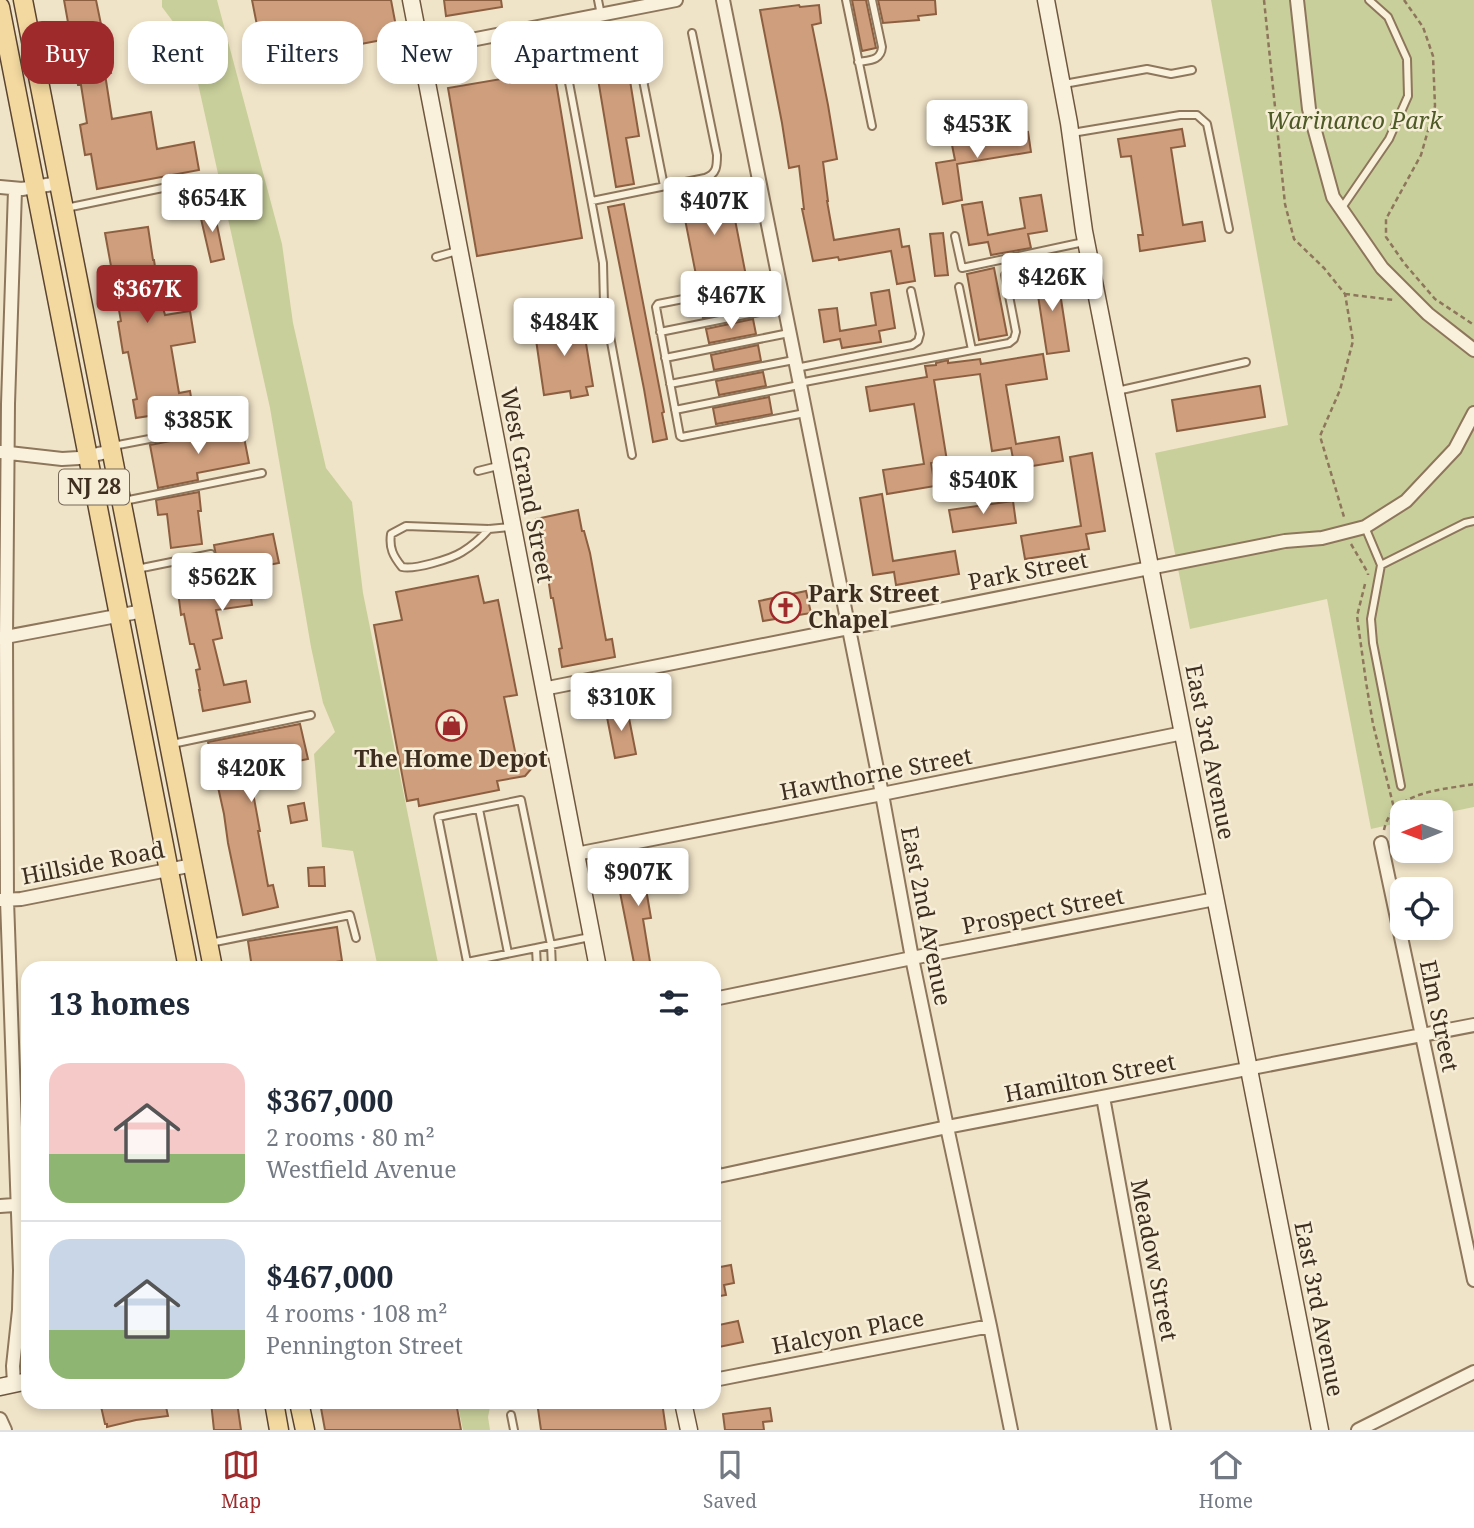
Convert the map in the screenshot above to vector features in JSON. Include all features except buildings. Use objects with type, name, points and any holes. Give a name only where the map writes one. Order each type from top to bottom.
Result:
[{"type":"main road","name":"NJ 28","points":[[23,0],[212,961]]},
{"type":"main road","name":"NJ 28","points":[[0,7],[187,961]]},
{"type":"main road","points":[[275,1409],[279,1430]]},
{"type":"main road","points":[[300,1409],[305,1430]]},
{"type":"street","name":"West Grand Street","points":[[411,0],[415,21]]},
{"type":"street","points":[[572,21],[676,0]]},
{"type":"street","name":"East 2nd Avenue","points":[[723,0],[882,794],[912,958],[1010,1430]]},
{"type":"street","name":"East 3rd Avenue","points":[[1046,0],[1062,83],[1086,242],[1320,1430]]},
{"type":"street","points":[[1297,0],[1309,109],[1333,197],[1382,268],[1428,314],[1474,350]]},
{"type":"street","name":"West Grand Street","points":[[426,84],[597,961]]},
{"type":"street","points":[[0,187],[15,190],[59,183]]},
{"type":"street","points":[[15,190],[3,452],[4,900],[6,1058],[21,1188]]},
{"type":"street","name":"Park Street","points":[[543,689],[1285,541],[1322,538],[1365,527],[1406,501],[1455,449],[1474,413]]},
{"type":"street","points":[[3,452],[62,459],[88,456],[111,449]]},
{"type":"street","points":[[3,637],[144,611]]},
{"type":"street","name":"Hawthorne Street","points":[[576,854],[1183,733]]},
{"type":"street","name":"Elm Street","points":[[1381,843],[1474,1280]]},
{"type":"street","name":"Hillside Road","points":[[4,900],[193,865]]},
{"type":"street","name":"Prospect Street","points":[[721,998],[1215,900]]},
{"type":"street","name":"Hamilton Street","points":[[721,1176],[947,1127],[1474,1025]]},
{"type":"street","name":"Meadow Street","points":[[1102,1097],[1164,1430]]},
{"type":"street","points":[[0,1206],[21,1205]]},
{"type":"street","points":[[14,1384],[13,1359],[18,1327],[21,1263]]},
{"type":"street","name":"Halcyon Place","points":[[721,1379],[990,1326]]},
{"type":"street","points":[[1357,1430],[1474,1371]]},
{"type":"street","points":[[685,1409],[690,1430]]},
{"type":"street","points":[[0,1419],[5,1430]]},
{"type":"lane","points":[[598,0],[601,15]]},
{"type":"lane","points":[[846,0],[872,126]]},
{"type":"lane","points":[[858,62],[877,58],[881,54],[872,0]]},
{"type":"lane","points":[[1341,209],[1390,139],[1408,96],[1407,59],[1388,17],[1369,0]]},
{"type":"lane","points":[[592,201],[708,177],[715,172],[717,155],[692,33]]},
{"type":"lane","points":[[1062,83],[1147,69],[1171,74],[1192,70]]},
{"type":"lane","points":[[570,84],[605,272],[604,304],[632,455]]},
{"type":"lane","points":[[644,84],[664,186]]},
{"type":"lane","points":[[1070,134],[1180,115],[1197,115],[1207,124],[1229,229]]},
{"type":"lane","points":[[64,208],[206,179]]},
{"type":"lane","points":[[954,236],[962,268],[1086,242]]},
{"type":"lane","points":[[436,257],[458,251]]},
{"type":"lane","points":[[675,410],[1009,343],[1016,332],[1006,275]]},
{"type":"lane","points":[[779,280],[658,304],[656,307],[680,436],[805,411]]},
{"type":"lane","points":[[959,287],[972,350]]},
{"type":"lane","points":[[670,384],[912,345],[918,341],[920,334],[911,291]]},
{"type":"lane","points":[[660,332],[784,307]]},
{"type":"lane","points":[[665,358],[789,332]]},
{"type":"lane","points":[[1115,391],[1246,362]]},
{"type":"lane","points":[[111,449],[243,421]]},
{"type":"lane","points":[[478,471],[500,466]]},
{"type":"lane","points":[[122,501],[262,473]]},
{"type":"lane","points":[[1381,565],[1474,521]]},
{"type":"lane","points":[[489,529],[460,554],[415,568],[401,567],[393,556],[390,542],[391,534],[406,526],[489,529],[512,527]]},
{"type":"lane","points":[[1365,527],[1381,565],[1371,619],[1373,643],[1401,786]]},
{"type":"lane","points":[[135,569],[211,554]]},
{"type":"lane","points":[[170,745],[311,715]]},
{"type":"lane","points":[[467,961],[439,817],[521,800],[551,945],[552,961]]},
{"type":"lane","points":[[479,809],[508,953]]},
{"type":"lane","points":[[208,943],[351,915],[356,938]]},
{"type":"lane","points":[[472,961],[592,937]]},
{"type":"lane","points":[[536,948],[537,961]]},
{"type":"lane","points":[[511,1415],[514,1430]]},
{"type":"path","points":[[1264,0],[1285,204],[1294,239],[1324,268],[1345,294],[1353,341],[1340,390],[1320,436],[1350,541],[1368,573],[1357,616],[1373,724],[1392,800]]},
{"type":"path","points":[[1404,0],[1423,27],[1433,56],[1434,106],[1421,155],[1386,219],[1386,237],[1435,299],[1474,325]]},
{"type":"path","points":[[1345,294],[1415,301],[1435,299]]},
{"type":"path","points":[[1405,800],[1474,784]]},
{"type":"path","points":[[1381,843],[1385,823],[1390,815]]},
{"type":"green space","points":[[162,0],[217,0],[223,21],[172,21],[162,7]]},
{"type":"green space","name":"Warinanco Park","points":[[1211,0],[1474,0],[1474,807],[1453,811],[1453,800],[1390,800],[1390,825],[1371,829],[1327,599],[1190,629],[1155,453],[1288,425]]},
{"type":"green space","points":[[228,41],[282,244],[293,323],[326,468],[352,502],[363,593],[438,961],[377,961],[353,851],[322,847],[314,754],[335,732],[323,703],[311,647],[270,408],[198,84],[228,84]]},
{"type":"green space","points":[[458,1409],[490,1409],[490,1430],[463,1430]]},
{"type":"place","name":"Park Street Chapel","points":[[785,607]]},
{"type":"place","name":"The Home Depot","points":[[451,725]]}]
